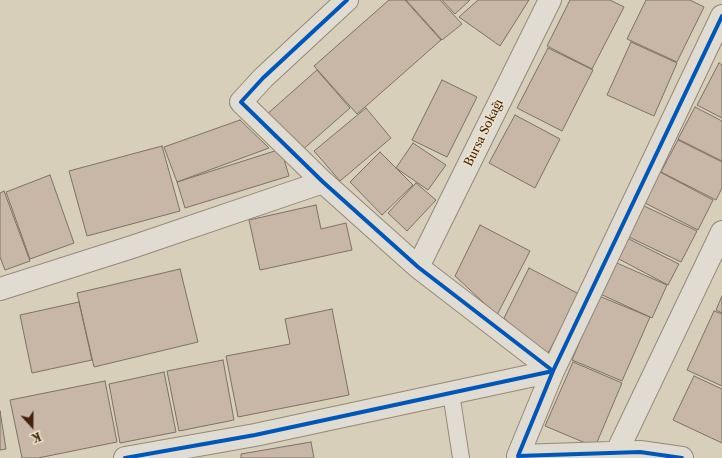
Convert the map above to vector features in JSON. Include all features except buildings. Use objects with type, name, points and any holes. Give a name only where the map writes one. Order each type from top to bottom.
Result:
[{"type":"street","points":[[347,0],[263,78],[240,102],[323,182],[418,267],[554,371]]},
{"type":"street","name":"Bursa Sokağı","points":[[418,267],[550,0]]},
{"type":"street","points":[[682,458],[640,452],[616,455],[518,456],[554,371],[722,16]]},
{"type":"street","points":[[0,290],[323,182]]},
{"type":"street","points":[[616,455],[722,232]]},
{"type":"street","points":[[125,458],[255,435],[554,371]]},
{"type":"lane","points":[[451,393],[460,458]]},
{"type":"cycle path","points":[[347,0],[263,78],[241,102],[323,182],[418,267],[553,371],[518,456],[640,452],[682,458]]},
{"type":"cycle path","points":[[125,458],[255,435],[553,371],[722,16]]}]
